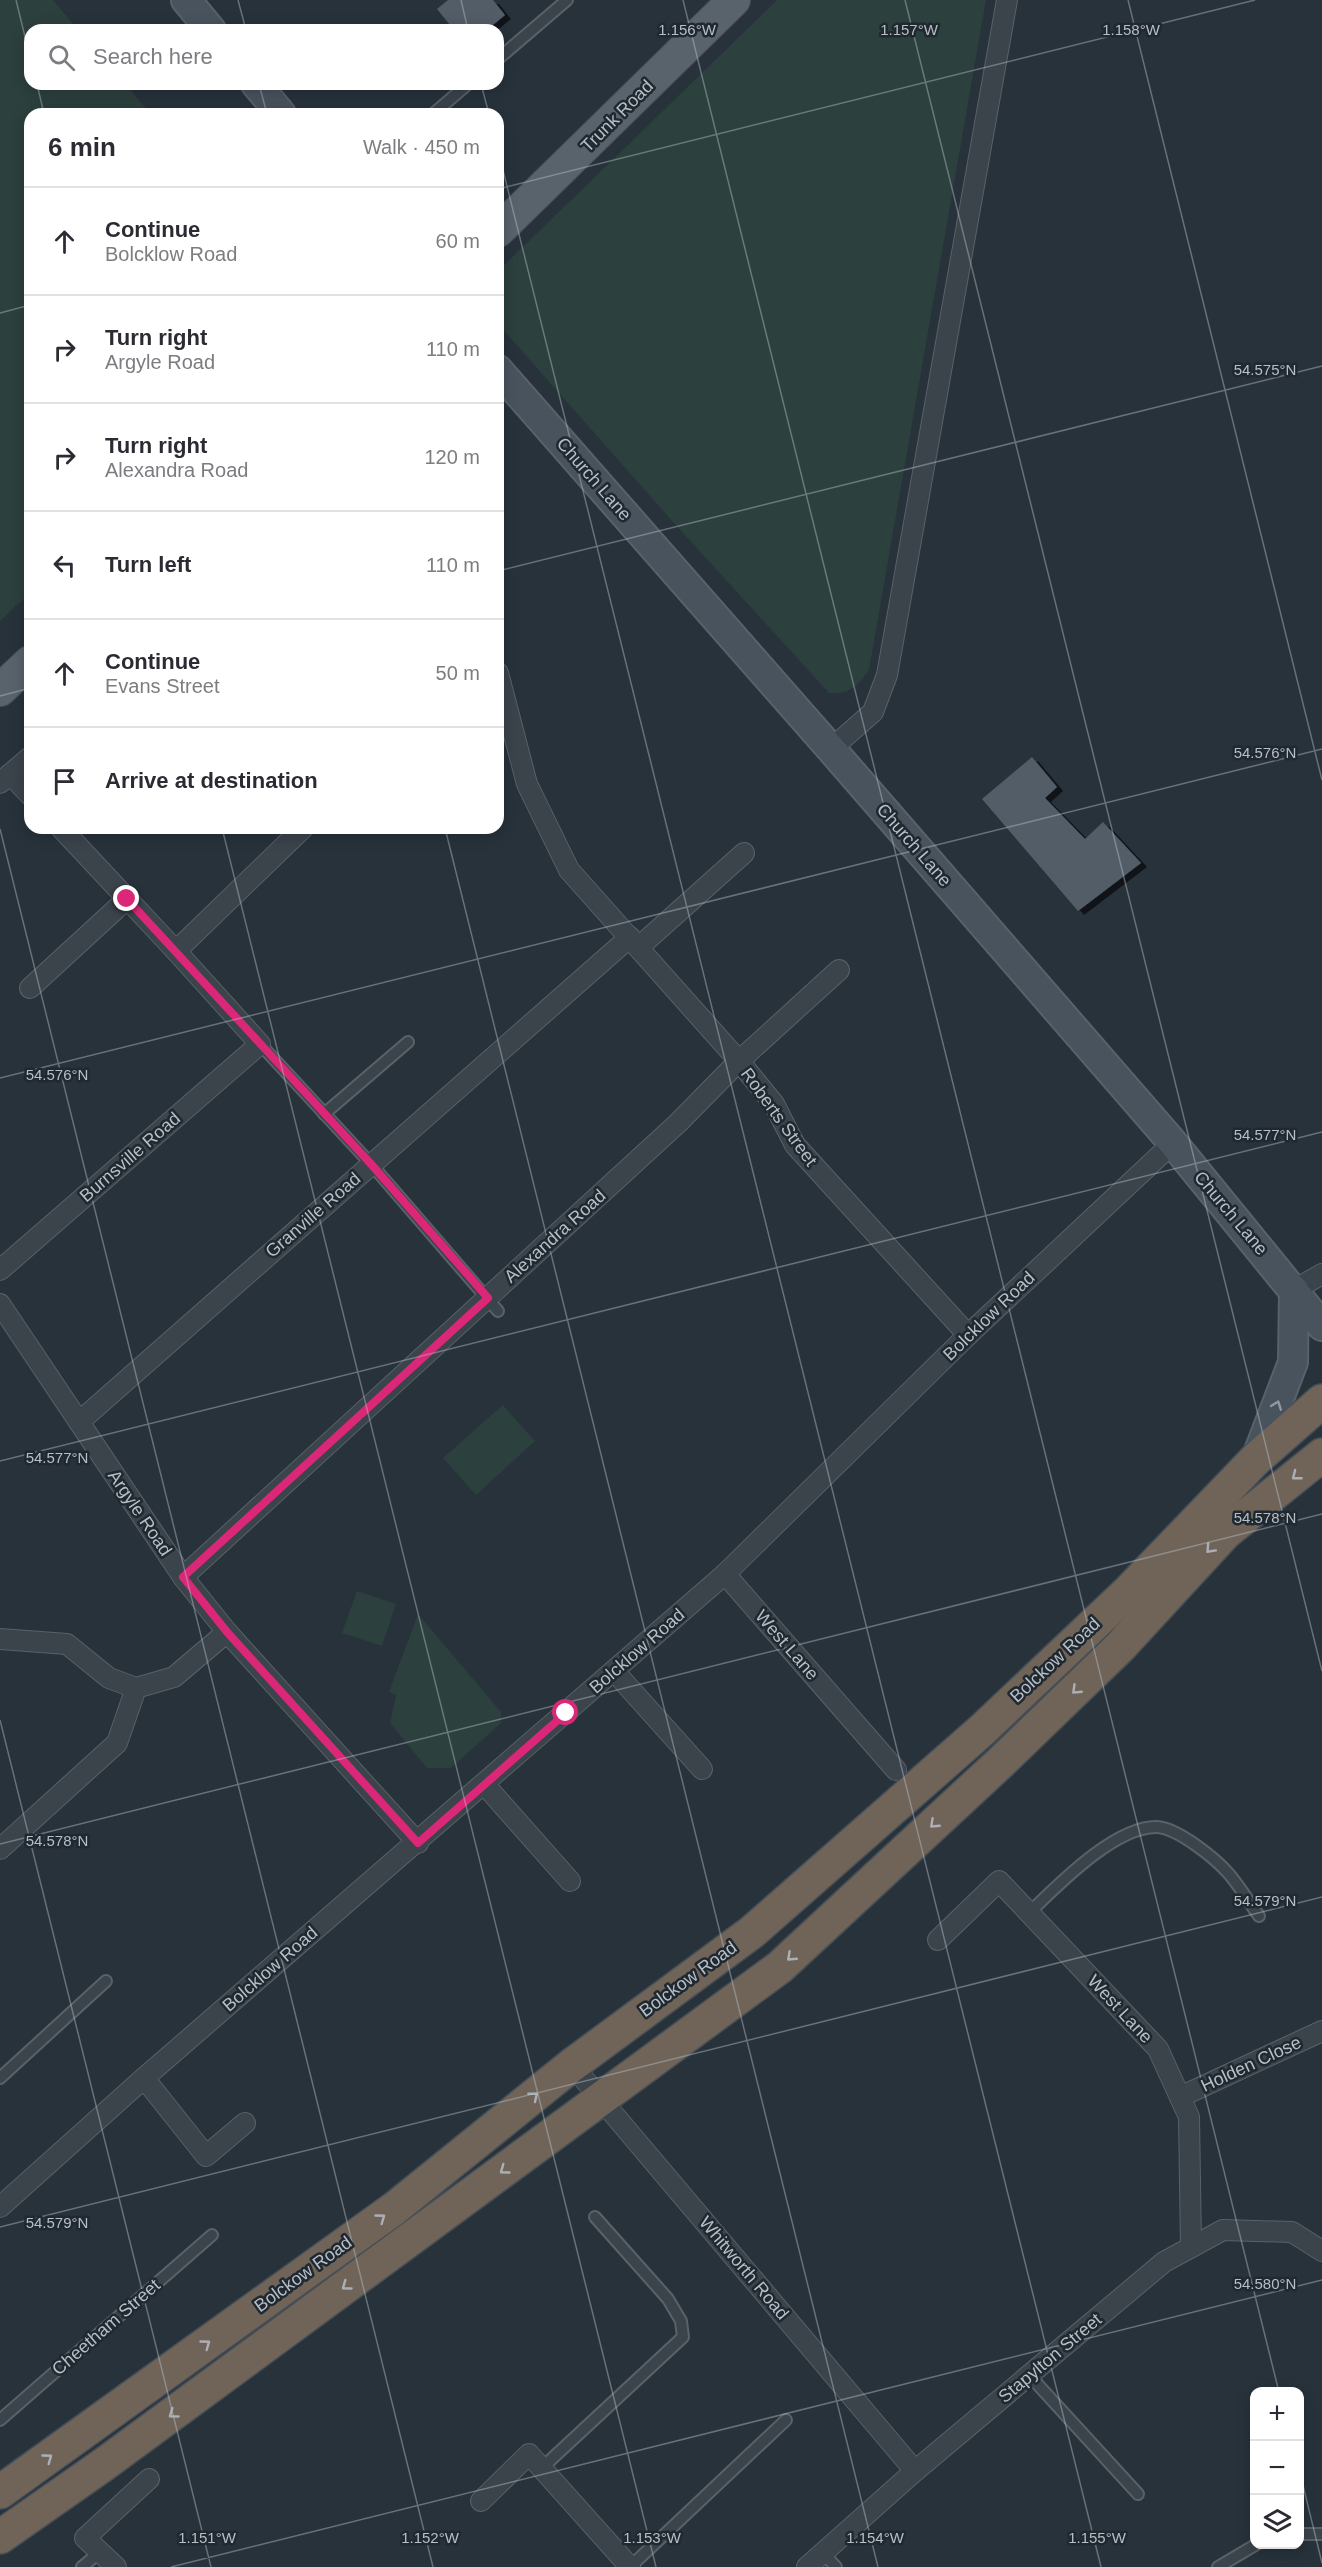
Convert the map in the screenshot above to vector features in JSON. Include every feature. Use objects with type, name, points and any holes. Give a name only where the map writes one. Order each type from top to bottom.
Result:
[{"type":"highway","name":"Bolckow Road","points":[[0,2492],[395,2208],[572,2065],[752,1932],[982,1731],[1129,1591],[1256,1459],[1322,1401]]},
{"type":"highway","name":"Bolckow Road","points":[[0,2537],[103,2465],[780,1967],[1010,1754],[1120,1647],[1225,1533],[1322,1456]]},
{"type":"main road","name":"Trunk Road","points":[[504,226],[734,0]]},
{"type":"main road","points":[[0,690],[24,668]]},
{"type":"street","points":[[186,0],[206,24]]},
{"type":"street","points":[[831,749],[873,712],[887,675],[1007,0]]},
{"type":"street","points":[[261,90],[276,108]]},
{"type":"street","name":"Church Lane","points":[[504,377],[1173,1143],[1322,1326]]},
{"type":"street","name":"Roberts Street","points":[[504,696],[527,784],[569,870],[739,1061],[774,1104],[795,1145],[968,1335]]},
{"type":"street","points":[[24,762],[5,778],[24,791]]},
{"type":"street","points":[[67,834],[260,1044]]},
{"type":"street","points":[[176,951],[297,834]]},
{"type":"street","name":"Granville Road","points":[[79,1422],[371,1164],[634,942],[744,853]]},
{"type":"street","points":[[30,988],[127,899]]},
{"type":"street","name":"Alexandra Road","points":[[183,1577],[493,1304],[739,1061],[839,969]]},
{"type":"street","name":"Burnsville Road","points":[[0,1270],[260,1044]]},
{"type":"street","name":"Bolcklow Road","points":[[0,2207],[144,2078],[400,1855],[418,1843],[725,1574],[968,1335],[1173,1143]]},
{"type":"street","points":[[1256,1459],[1293,1362],[1294,1290],[1322,1274]]},
{"type":"street","name":"Argyle Road","points":[[0,1304],[183,1577],[227,1632],[418,1843]]},
{"type":"street","name":"West Lane","points":[[725,1574],[896,1770]]},
{"type":"street","points":[[0,1639],[67,1644],[108,1678],[136,1688],[174,1677],[227,1632]]},
{"type":"street","points":[[614,1671],[702,1769]]},
{"type":"street","points":[[0,1849],[117,1743],[136,1688]]},
{"type":"street","points":[[484,1784],[570,1881]]},
{"type":"street","name":"West Lane","points":[[938,1940],[999,1881],[1158,2049],[1190,2117],[1191,2247]]},
{"type":"street","name":"Holden Close","points":[[1180,2097],[1322,2031]]},
{"type":"street","name":"Whitworth Road","points":[[572,2065],[915,2471]]},
{"type":"street","points":[[144,2078],[206,2156],[245,2123]]},
{"type":"street","name":"Stapylton Street","points":[[807,2567],[830,2560],[915,2471],[1164,2262],[1222,2230],[1292,2232],[1322,2251]]},
{"type":"street","points":[[481,2501],[529,2454],[630,2567]]},
{"type":"street","points":[[116,2567],[85,2538],[149,2478]]},
{"type":"lane","points":[[504,54],[567,0]]},
{"type":"lane","points":[[440,108],[461,90]]},
{"type":"lane","points":[[324,1114],[408,1042]]},
{"type":"lane","points":[[260,1044],[371,1164],[493,1304]]},
{"type":"lane","points":[[1029,1913],[1081,1864],[1132,1831],[1158,1827],[1186,1838],[1228,1873],[1259,1916]]},
{"type":"lane","points":[[0,2078],[106,1981]]},
{"type":"lane","points":[[543,2467],[683,2337],[681,2321],[668,2300],[595,2217]]},
{"type":"lane","name":"Cheetham Street","points":[[0,2420],[212,2235]]},
{"type":"lane","points":[[1029,2375],[1138,2494]]},
{"type":"lane","points":[[630,2567],[786,2420]]},
{"type":"lane","points":[[1304,2534],[1322,2534]]},
{"type":"lane","points":[[1218,2567],[1250,2548]]},
{"type":"lane","points":[[82,2567],[100,2552]]},
{"type":"green space","points":[[0,0],[53,0],[73,24],[24,24],[24,90],[130,90],[146,108],[24,108],[24,599],[0,621]]},
{"type":"green space","points":[[777,0],[986,0],[869,670],[861,681],[848,691],[829,693],[673,522],[504,331],[504,265]]},
{"type":"green space","points":[[503,1405],[535,1441],[476,1495],[443,1458]]},
{"type":"green space","points":[[357,1591],[396,1604],[382,1646],[342,1633]]},
{"type":"green space","points":[[418,1614],[501,1712],[501,1723],[451,1768],[427,1768],[390,1723],[396,1695],[389,1692]]},
{"type":"building","points":[[448,0],[493,0],[505,15],[494,24],[449,24],[437,9]]},
{"type":"building","points":[[1032,757],[1057,787],[1045,798],[1085,839],[1103,822],[1141,863],[1078,911],[982,799]]},
{"type":"route","points":[[127,899],[371,1164],[488,1298],[183,1577],[227,1632],[335,1754],[418,1843],[566,1713]]}]
